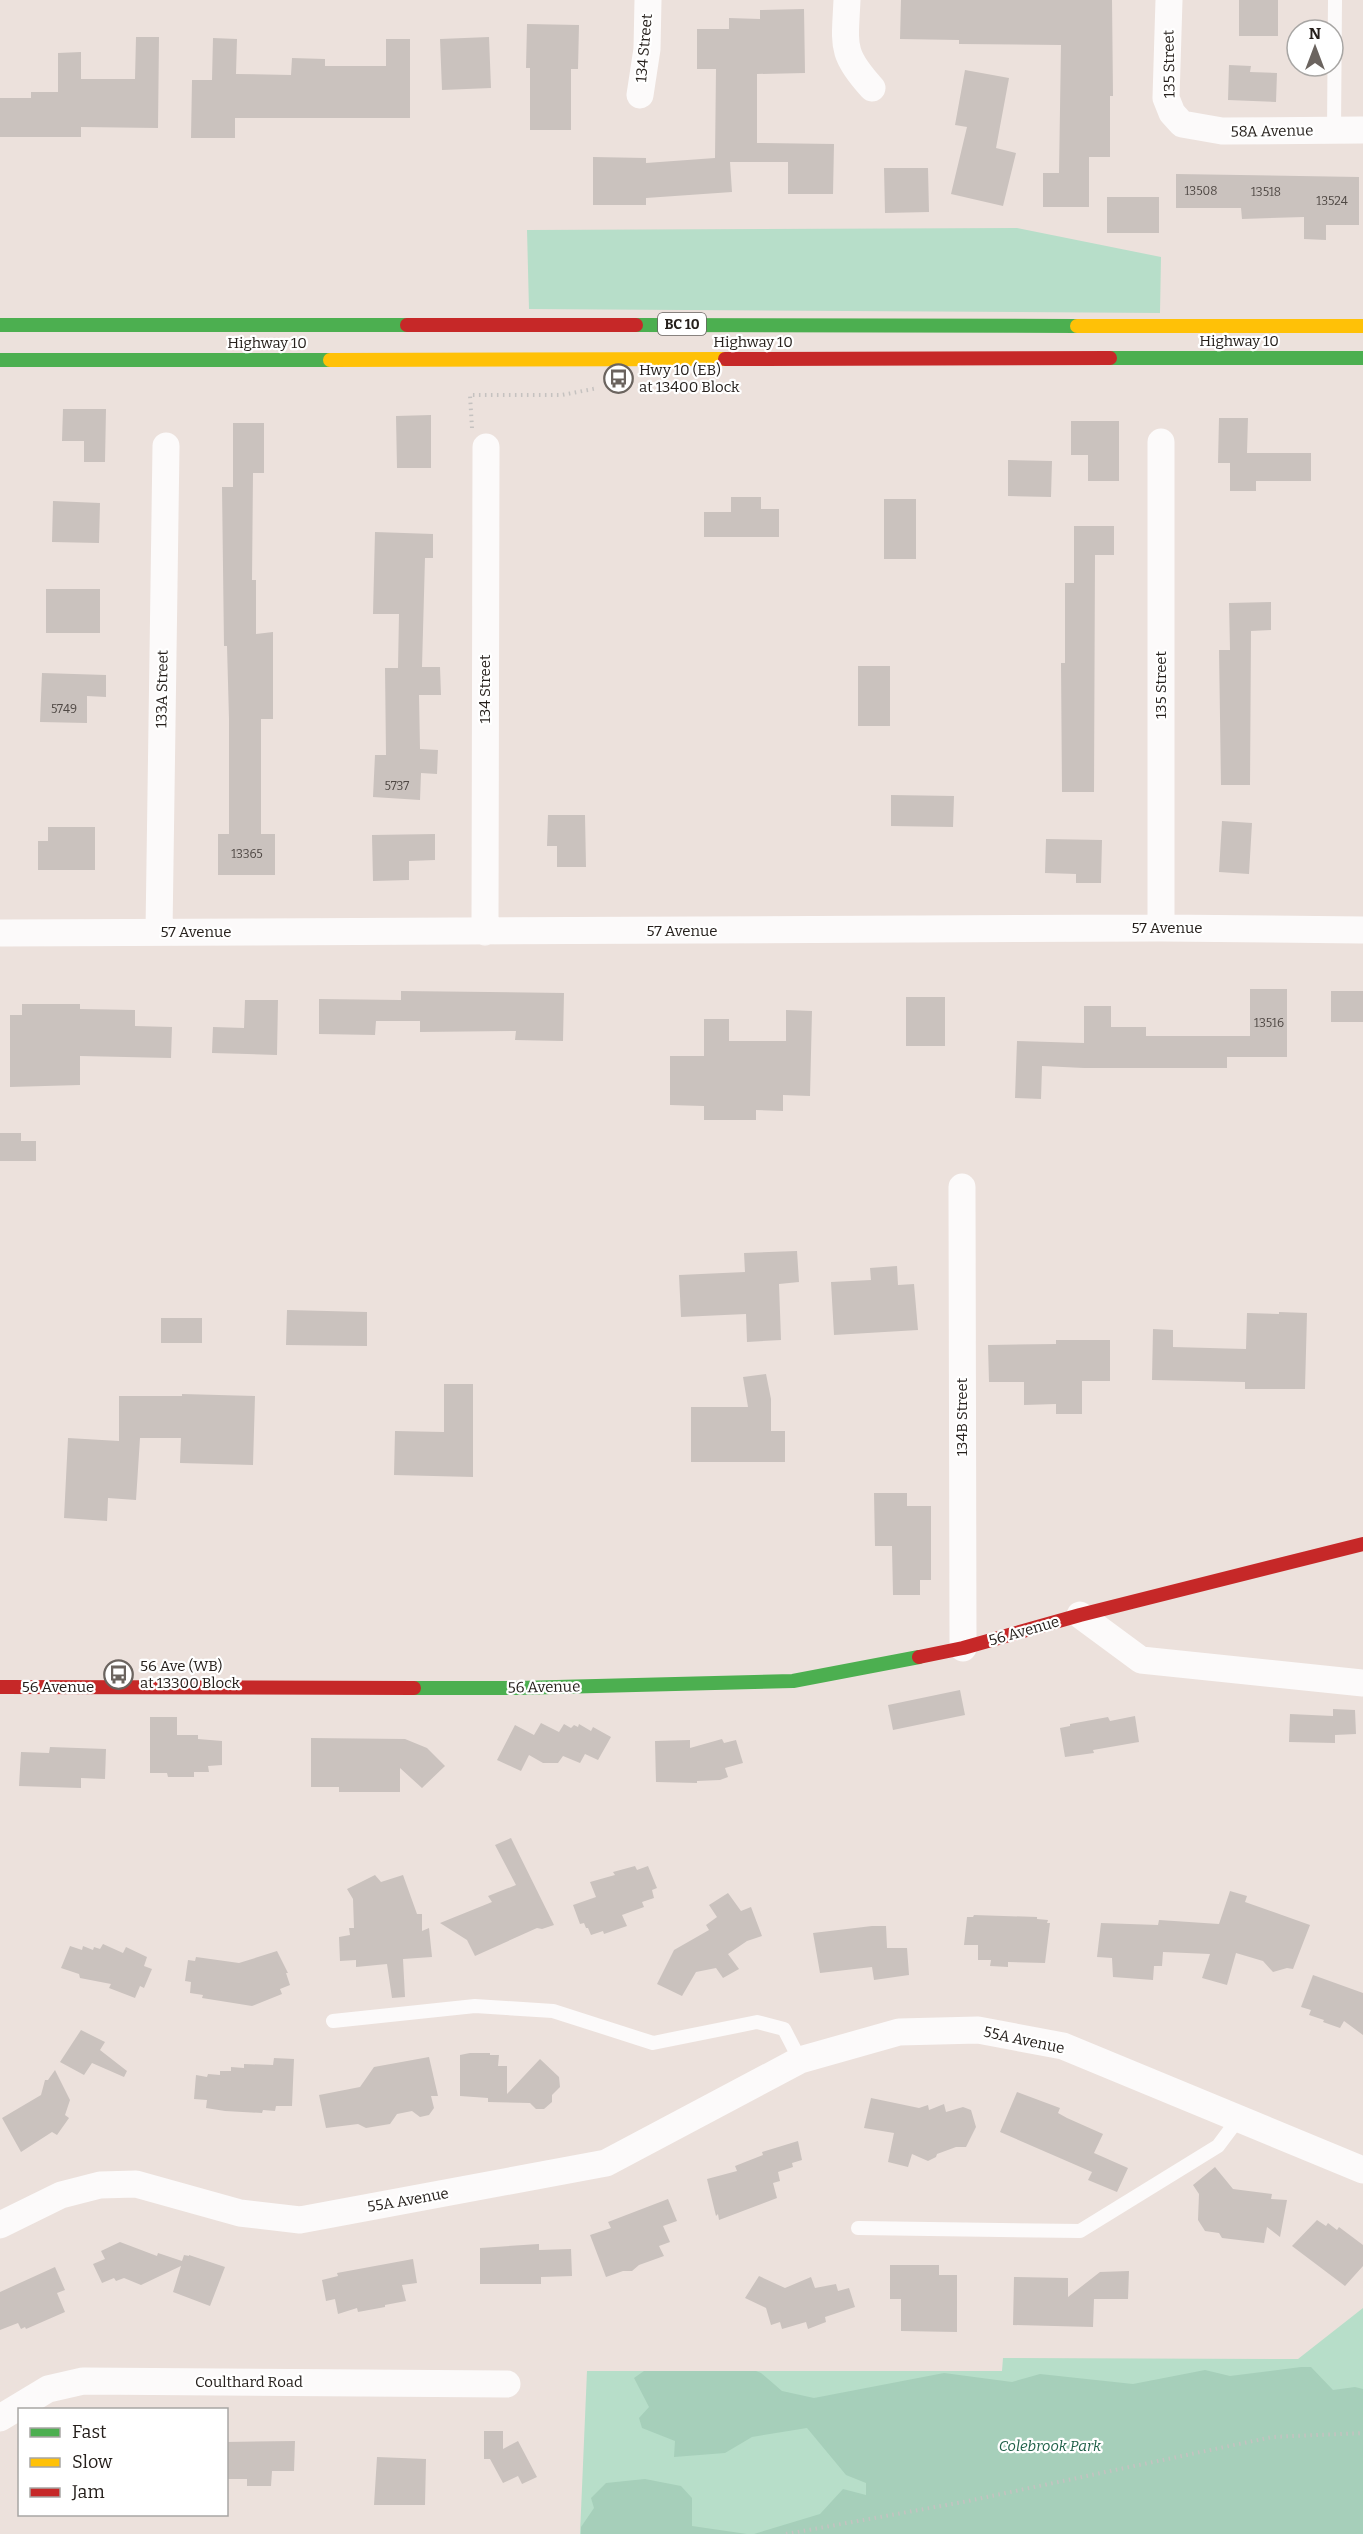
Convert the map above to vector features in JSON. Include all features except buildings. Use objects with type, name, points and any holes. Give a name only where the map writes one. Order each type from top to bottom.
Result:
[{"type":"main road","name":"Highway 10","points":[[0,325],[1363,326]]},
{"type":"main road","name":"Highway 10","points":[[0,360],[1363,358]]},
{"type":"main road","name":"56 Avenue","points":[[0,1687],[517,1688],[793,1681],[963,1648],[1080,1615],[1363,1544]]},
{"type":"street","name":"134 Street","points":[[640,95],[646,49],[648,0]]},
{"type":"street","points":[[847,0],[845,45],[849,60],[872,88]]},
{"type":"street","name":"135 Street","points":[[1169,0],[1167,98],[1172,113],[1182,124]]},
{"type":"street","name":"58A Avenue","points":[[1182,124],[1222,131],[1363,130]]},
{"type":"street","name":"134 Street","points":[[479,437],[485,932]]},
{"type":"street","name":"135 Street","points":[[1161,442],[1161,928]]},
{"type":"street","name":"133A Street","points":[[159,932],[166,446]]},
{"type":"street","name":"57 Avenue","points":[[0,933],[1161,928],[1363,930]]},
{"type":"street","name":"134B Street","points":[[962,1187],[963,1648]]},
{"type":"street","name":"56 Avenue","points":[[1080,1615],[1141,1660],[1363,1683]]},
{"type":"street","name":"55A Avenue","points":[[0,2225],[62,2195],[100,2185],[136,2184],[240,2213],[300,2220],[606,2163],[800,2060],[898,2032],[978,2030],[1063,2046],[1363,2170]]},
{"type":"street","name":"Coulthard Road","points":[[0,2418],[48,2389],[83,2381],[507,2384]]},
{"type":"lane","points":[[1334,130],[1335,0]]},
{"type":"lane","points":[[333,2021],[475,2006],[553,2011],[653,2043],[757,2022],[784,2029],[800,2060]]},
{"type":"lane","points":[[858,2228],[1080,2231],[1218,2146],[1239,2118]]},
{"type":"path","points":[[479,437],[470,395],[562,395],[606,387]]},
{"type":"path","points":[[786,2534],[963,2502],[1272,2437],[1363,2433]]},
{"type":"green space","points":[[1017,228],[1161,257],[1160,313],[529,309],[527,230]]},
{"type":"green space","name":"Colebrook Park","points":[[1363,2308],[1363,2534],[580,2534],[587,2371],[1002,2371],[1003,2358],[1298,2359]]},
{"type":"green space","name":"Colebrook Park","points":[[1311,2367],[1333,2390],[1355,2387],[1363,2389],[1363,2534],[754,2534],[820,2514],[843,2489],[866,2495],[866,2483],[846,2475],[807,2428],[752,2437],[725,2453],[674,2457],[675,2441],[642,2428],[639,2418],[649,2407],[634,2378],[644,2371],[756,2371],[782,2391],[814,2398],[944,2373],[1012,2382],[1040,2374],[1133,2384],[1205,2370],[1230,2376]]},
{"type":"green space","points":[[645,2479],[681,2486],[692,2498],[692,2526],[747,2534],[581,2534],[581,2527],[594,2508],[591,2498],[606,2483]]},
{"type":"traffic: fast","points":[[0,325],[407,325]]},
{"type":"traffic: fast","points":[[636,325],[1077,326]]},
{"type":"traffic: fast","points":[[1110,358],[1363,358]]},
{"type":"traffic: fast","points":[[0,360],[330,360]]},
{"type":"traffic: fast","points":[[414,1688],[517,1688],[793,1681],[919,1657]]},
{"type":"traffic: slow","points":[[1077,326],[1363,326]]},
{"type":"traffic: slow","points":[[330,360],[725,359]]},
{"type":"traffic: jam","points":[[407,325],[636,325]]},
{"type":"traffic: jam","points":[[725,359],[1110,358]]},
{"type":"traffic: jam","points":[[919,1657],[963,1648],[1080,1615],[1363,1544]]},
{"type":"traffic: jam","points":[[0,1687],[414,1688]]},
{"type":"place","name":"Hwy 10 (EB) at 13400 Block","points":[[618,379]]},
{"type":"place","name":"56 Ave (WB) at 13300 Block","points":[[119,1675]]}]
